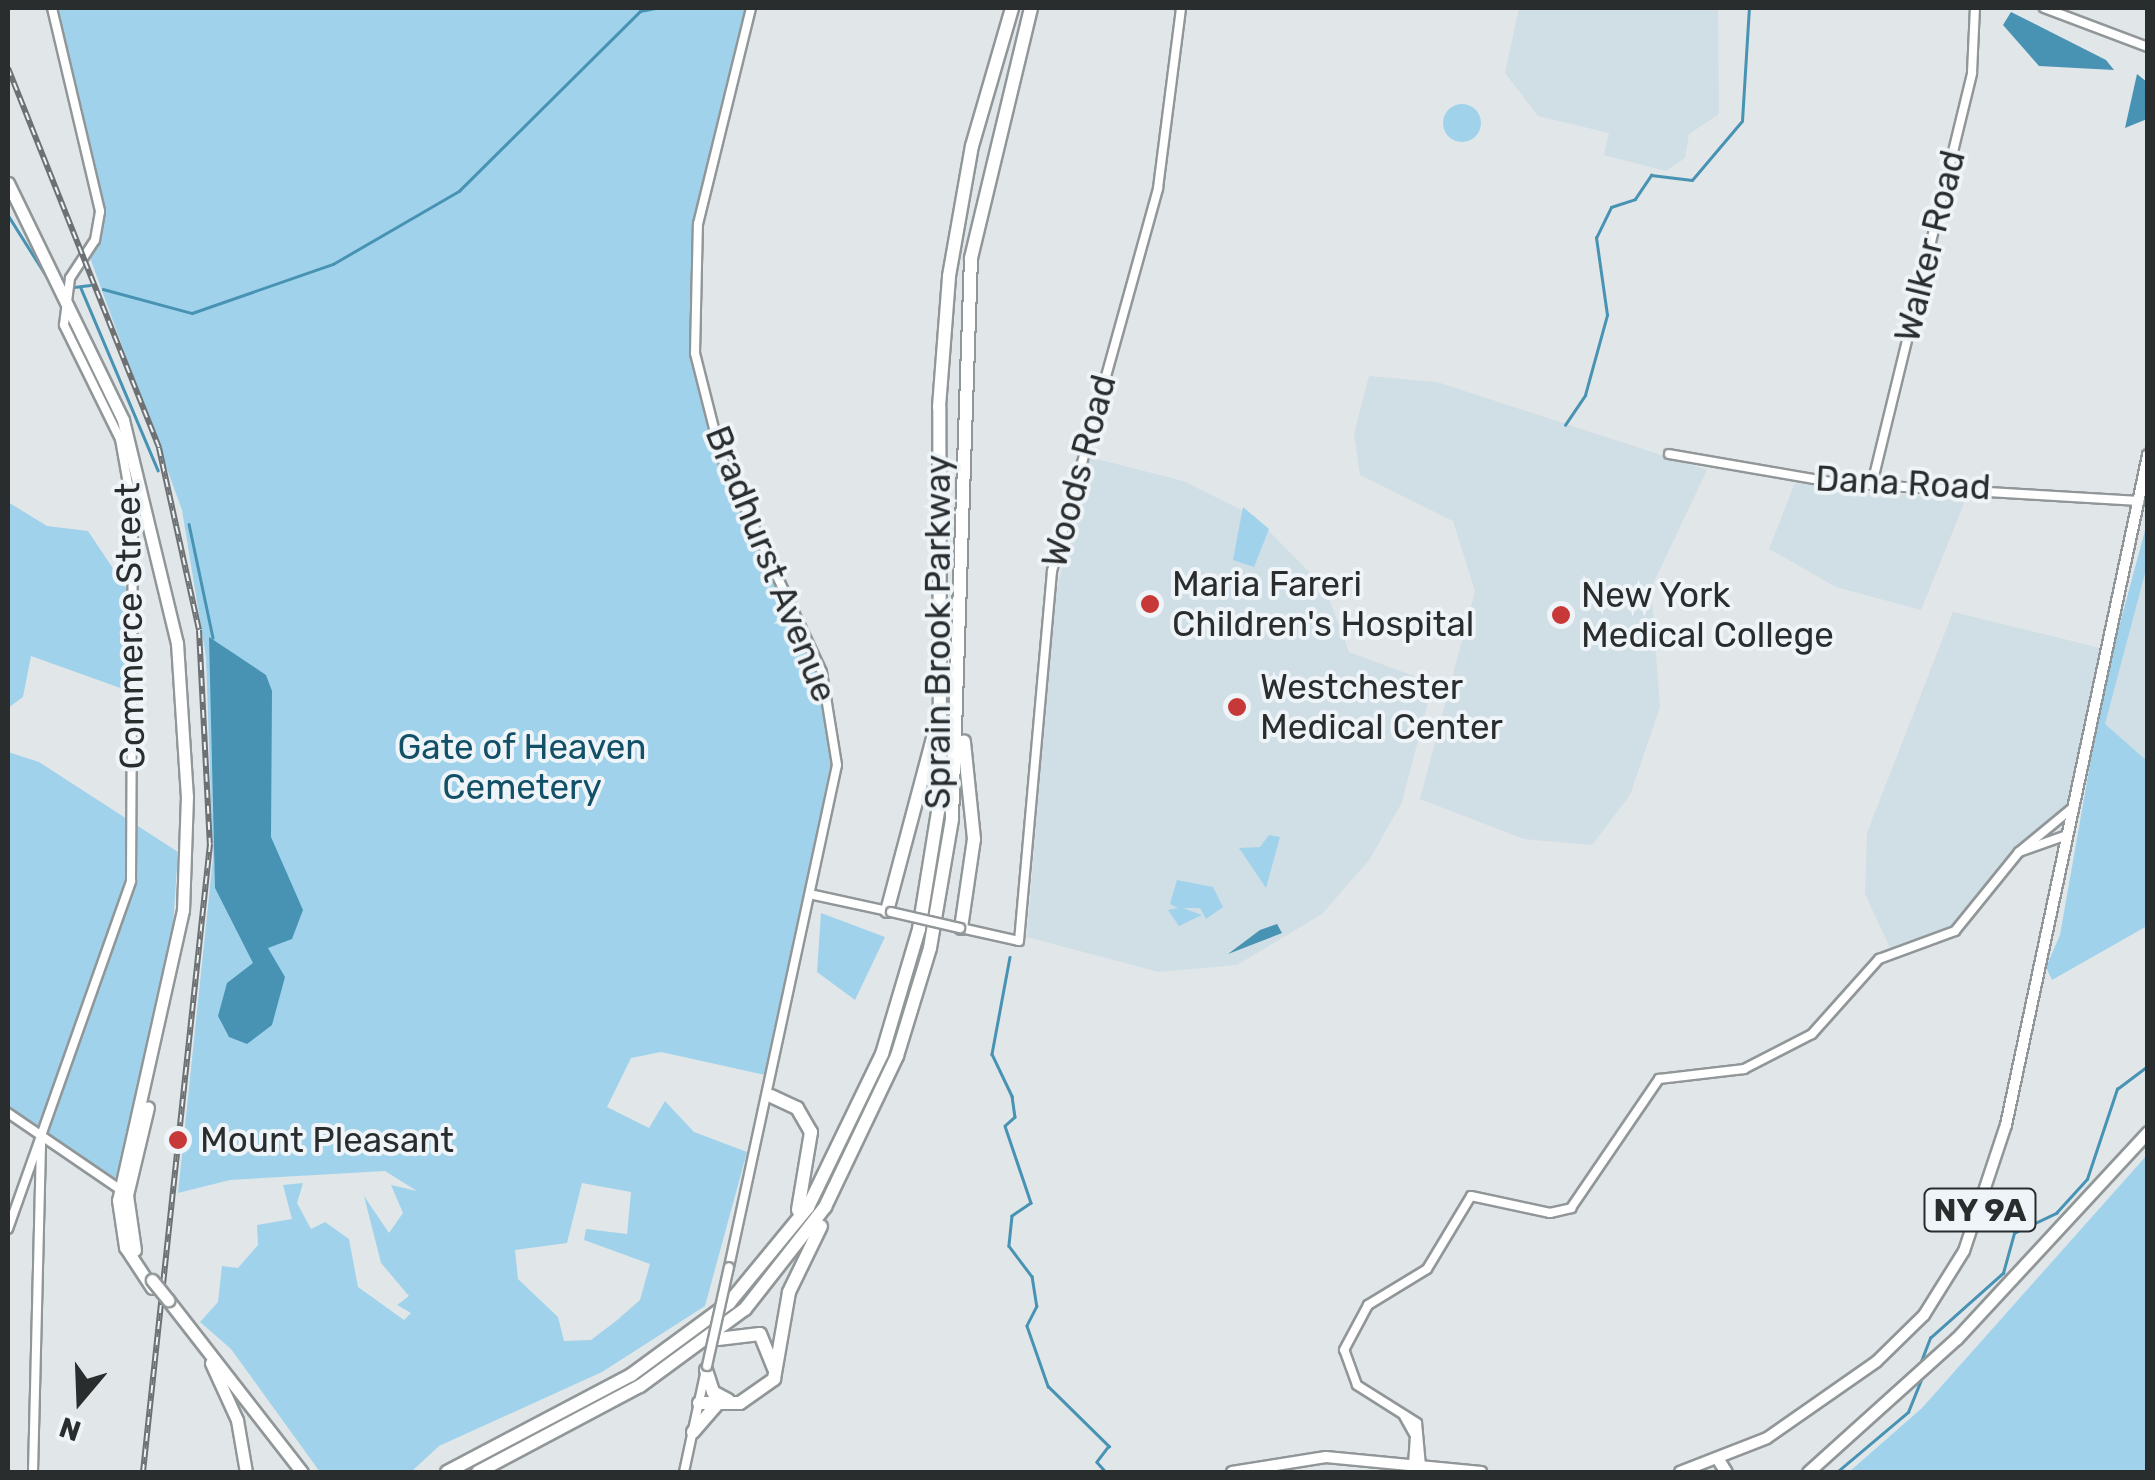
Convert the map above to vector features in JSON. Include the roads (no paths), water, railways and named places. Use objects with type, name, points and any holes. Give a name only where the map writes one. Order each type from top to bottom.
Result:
[{"type":"highway","name":"Sprain Brook Parkway","points":[[447,1472],[663,1355],[770,1260],[844,1141],[900,1001],[936,837],[942,680],[945,313],[972,146],[1012,8]]},
{"type":"highway","name":"Sprain Brook Parkway","points":[[478,1472],[698,1349],[783,1267],[841,1180],[890,1073],[930,948],[952,819],[969,277],[990,148],[1031,8]]},
{"type":"highway","points":[[8,172],[66,292],[140,474],[184,719],[180,928],[123,1191],[132,1241],[152,1284],[302,1472]]},
{"type":"highway","points":[[8,184],[66,292]]},
{"type":"highway","points":[[889,912],[932,750],[942,680]]},
{"type":"highway","points":[[958,699],[974,829],[961,928]]},
{"type":"highway","points":[[770,1260],[804,1198],[812,1147],[802,1113],[771,1096]]},
{"type":"highway","points":[[1808,1472],[1922,1376],[2148,1132]]},
{"type":"highway","points":[[1820,1472],[1922,1376],[2148,1142]]},
{"type":"highway","points":[[700,1400],[725,1403],[756,1396],[777,1375],[790,1286],[841,1180]]},
{"type":"highway","points":[[168,1304],[223,1384],[246,1472]]},
{"type":"highway","points":[[692,1432],[703,1412],[768,1380],[772,1346],[744,1330],[698,1349]]},
{"type":"highway","points":[[707,1368],[713,1393],[725,1403]]},
{"type":"main road","name":"NY 9A","points":[[1680,1472],[1722,1468],[1876,1362],[1952,1276],[2001,1143],[2148,456]]},
{"type":"main road","points":[[1232,1472],[1306,1458],[1481,1472]]},
{"type":"street","name":"Commerce Street","points":[[8,1229],[124,924],[132,862],[130,482],[120,439],[66,334],[66,292],[100,211],[52,8]]},
{"type":"street","name":"Bradhurst Avenue","points":[[684,1472],[771,1096],[837,782],[832,711],[793,602],[721,456],[692,325],[698,224],[751,8]]},
{"type":"street","name":"Woods Road","points":[[961,928],[1019,941],[1052,571],[1158,188],[1181,8]]},
{"type":"street","name":"Walker Road","points":[[1872,484],[1972,73],[1975,8]]},
{"type":"street","points":[[2044,8],[2148,47]]},
{"type":"street","name":"Dana Road","points":[[1669,454],[1872,484],[2139,501]]},
{"type":"street","points":[[1417,1465],[1415,1436],[1404,1416],[1354,1382],[1345,1346],[1368,1305],[1427,1269],[1471,1196],[1550,1213],[1571,1208],[1659,1079],[1744,1069],[1812,1034],[1886,954],[1955,931],[2020,852],[2073,807]]},
{"type":"street","points":[[2047,828],[2067,835]]},
{"type":"street","points":[[2020,852],[2067,835]]},
{"type":"street","points":[[814,895],[961,928]]},
{"type":"street","points":[[8,1113],[123,1191]]},
{"type":"street","name":"Commerce Street","points":[[33,1472],[41,1138]]},
{"type":"waterway","points":[[103,289],[192,313],[333,264],[459,191],[640,11],[655,8]]},
{"type":"waterway","points":[[1565,425],[1585,395],[1607,315],[1596,238],[1611,207],[1635,199],[1651,175],[1692,180],[1742,121],[1749,8]]},
{"type":"waterway","points":[[8,215],[49,280]]},
{"type":"waterway","points":[[74,287],[90,285]]},
{"type":"waterway","points":[[81,288],[158,470]]},
{"type":"waterway","points":[[189,524],[213,638]]},
{"type":"waterway","points":[[1010,957],[992,1054],[1012,1096],[1015,1117],[1005,1126],[1031,1203],[1012,1216],[1009,1246],[1032,1276],[1037,1306],[1027,1326],[1048,1386],[1109,1446],[1097,1462],[1106,1472]]},
{"type":"waterway","points":[[1920,1364],[1930,1338],[2003,1273],[2014,1233],[2056,1213],[2087,1179],[2117,1089],[2148,1066]]},
{"type":"waterway","points":[[1837,1472],[1908,1412],[1922,1377]]},
{"type":"railway","points":[[8,68],[159,448],[199,630],[210,844],[143,1472]]},
{"type":"place","name":"Maria Fareri Children's Hospital","points":[[1150,604]]},
{"type":"place","name":"New York Medical College","points":[[1561,615]]},
{"type":"place","name":"Westchester Medical Center","points":[[1237,707]]},
{"type":"place","name":"Mount Pleasant","points":[[178,1140]]},
{"type":"park label","name":"Gate of Heaven Cemetery","points":[[522,767]]}]
